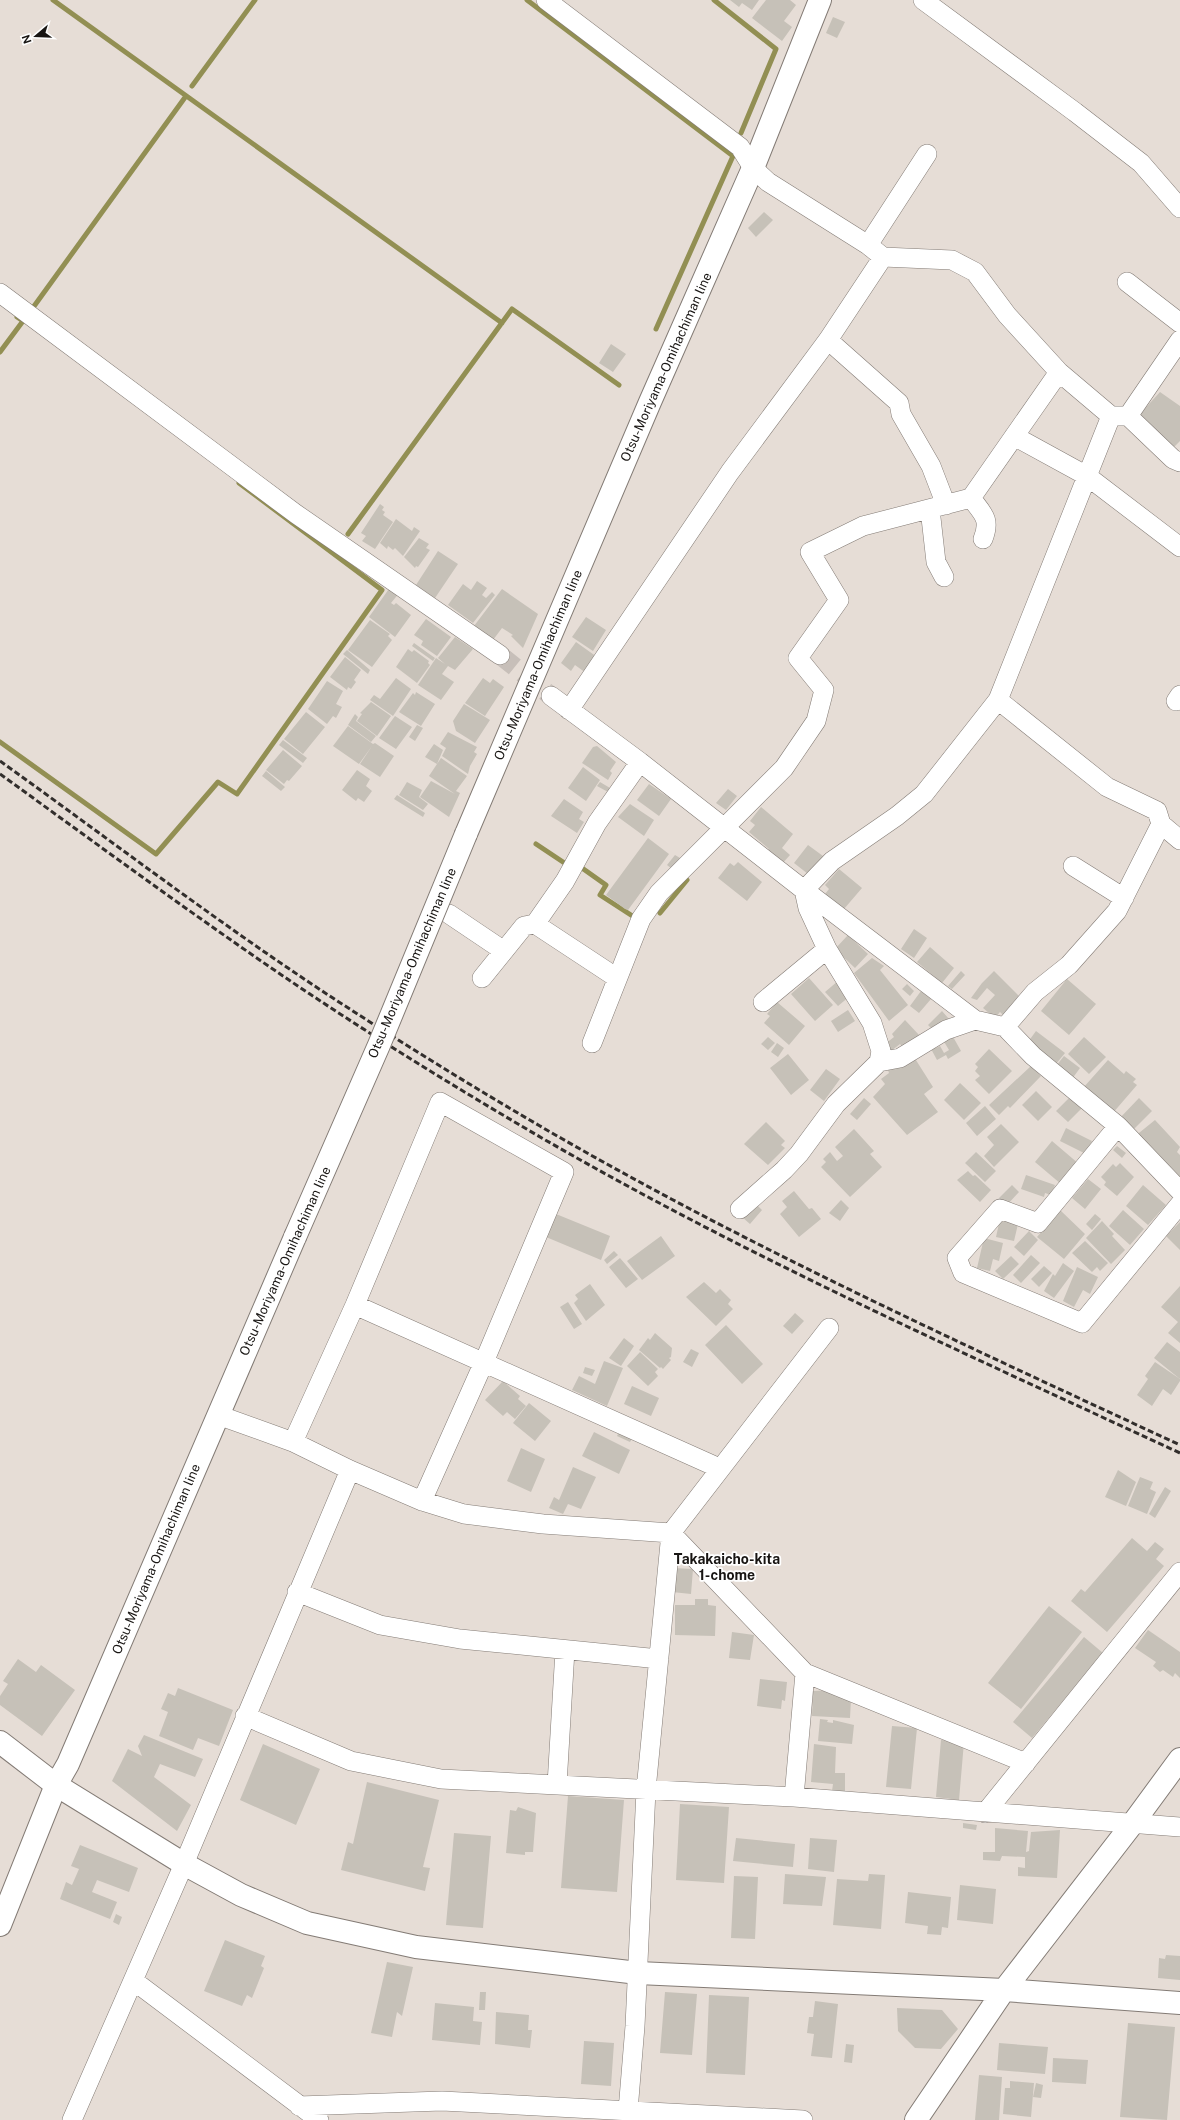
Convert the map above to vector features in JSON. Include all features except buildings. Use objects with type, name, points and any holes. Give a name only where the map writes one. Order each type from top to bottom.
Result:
[{"type":"main road","name":"Otsu-Moriyama-Omihachiman line","points":[[0,1925],[56,1785],[68,1764],[379,1045],[466,834],[647,410],[753,168],[820,0]]},
{"type":"main road","points":[[0,1742],[56,1785],[184,1864],[241,1895],[307,1923],[416,1947],[638,1973],[1004,1990],[1180,2004]]},
{"type":"main road","points":[[916,2120],[1004,1990],[1134,1823],[1180,1760]]},
{"type":"street","points":[[546,0],[740,147],[753,168],[768,182],[868,245],[883,257],[952,260],[975,272],[1007,315],[1059,372],[1180,462]]},
{"type":"street","points":[[923,0],[1140,162],[1180,208]]},
{"type":"street","points":[[868,245],[927,154]]},
{"type":"street","points":[[569,710],[730,472],[828,340],[883,257]]},
{"type":"street","points":[[1127,282],[1180,323]]},
{"type":"street","points":[[0,293],[296,514],[500,655]]},
{"type":"street","points":[[828,340],[899,403],[901,414],[931,466],[938,507],[936,562],[944,577]]},
{"type":"street","points":[[804,890],[832,861],[897,816],[924,794],[998,700],[1087,476],[1120,416],[1180,340]]},
{"type":"street","points":[[592,1044],[640,919],[660,893],[784,768],[816,721],[824,690],[798,658],[839,600],[810,552],[863,526],[971,498],[1059,372]]},
{"type":"street","points":[[1014,436],[1087,476],[1180,547]]},
{"type":"street","points":[[971,498],[987,520],[987,529],[984,539]]},
{"type":"street","points":[[550,696],[640,762],[804,890],[976,1020],[1004,1027],[1033,1056],[1118,1126],[1180,1191]]},
{"type":"street","points":[[998,700],[1107,787],[1157,811],[1161,824],[1180,840]]},
{"type":"street","points":[[535,924],[565,881],[597,823],[640,762]]},
{"type":"street","points":[[1004,1027],[1019,1012],[1035,992],[1069,965],[1117,911],[1161,824]]},
{"type":"street","points":[[1073,866],[1124,898]]},
{"type":"street","points":[[804,890],[808,908],[827,949],[872,1023],[881,1051],[879,1062]]},
{"type":"street","points":[[449,914],[504,950]]},
{"type":"street","points":[[482,978],[524,926],[535,924],[617,978]]},
{"type":"street","points":[[763,1002],[827,949]]},
{"type":"street","points":[[740,1209],[784,1170],[799,1154],[836,1104],[879,1062],[900,1058],[946,1030],[976,1020]]},
{"type":"street","points":[[293,1442],[355,1305],[440,1102],[564,1172],[484,1362],[422,1501]]},
{"type":"street","points":[[1118,1126],[1038,1223],[1000,1209],[958,1258],[964,1273],[1082,1323],[1180,1204]]},
{"type":"street","points":[[355,1305],[719,1468]]},
{"type":"street","points":[[628,2111],[638,1973],[646,1790],[671,1532],[828,1328]]},
{"type":"street","points":[[218,1415],[293,1442],[350,1470],[422,1501],[464,1514],[543,1524],[671,1532],[805,1673],[1026,1762]]},
{"type":"street","points":[[78,2118],[297,1592],[350,1470]]},
{"type":"street","points":[[985,1813],[1180,1572]]},
{"type":"street","points":[[297,1592],[380,1625],[460,1639],[659,1659]]},
{"type":"street","points":[[557,1785],[565,1650]]},
{"type":"street","points":[[794,1797],[805,1673]]},
{"type":"street","points":[[245,1716],[351,1761],[441,1779],[794,1797],[1180,1827]]},
{"type":"street","points":[[134,1981],[319,2120]]},
{"type":"street","points":[[299,2106],[442,2101],[803,2120]]},
{"type":"waterway","points":[[53,0],[502,323]]},
{"type":"waterway","points":[[192,86],[255,0]]},
{"type":"waterway","points":[[527,0],[733,156],[656,329]]},
{"type":"waterway","points":[[714,0],[776,49],[741,133]]},
{"type":"waterway","points":[[32,309],[186,96]]},
{"type":"waterway","points":[[348,534],[512,309],[619,385]]},
{"type":"waterway","points":[[0,352],[23,321],[17,317]]},
{"type":"waterway","points":[[0,742],[156,854],[218,782],[237,794],[382,590],[239,483]]},
{"type":"waterway","points":[[536,844],[566,864]]},
{"type":"waterway","points":[[582,868],[606,885],[600,895],[634,917]]},
{"type":"waterway","points":[[660,913],[687,880]]},
{"type":"tunnel","points":[[500,655],[551,696]]},
{"type":"railway","points":[[0,761],[212,915],[298,975],[416,1051],[540,1126],[618,1170],[776,1253],[937,1332],[1180,1445]]},
{"type":"railway","points":[[0,774],[286,978],[391,1047],[535,1134],[693,1221],[773,1261],[935,1340],[1180,1453]]},
{"type":"district","name":"Takakaicho-kita 1-chome","points":[[727,1568]]}]
